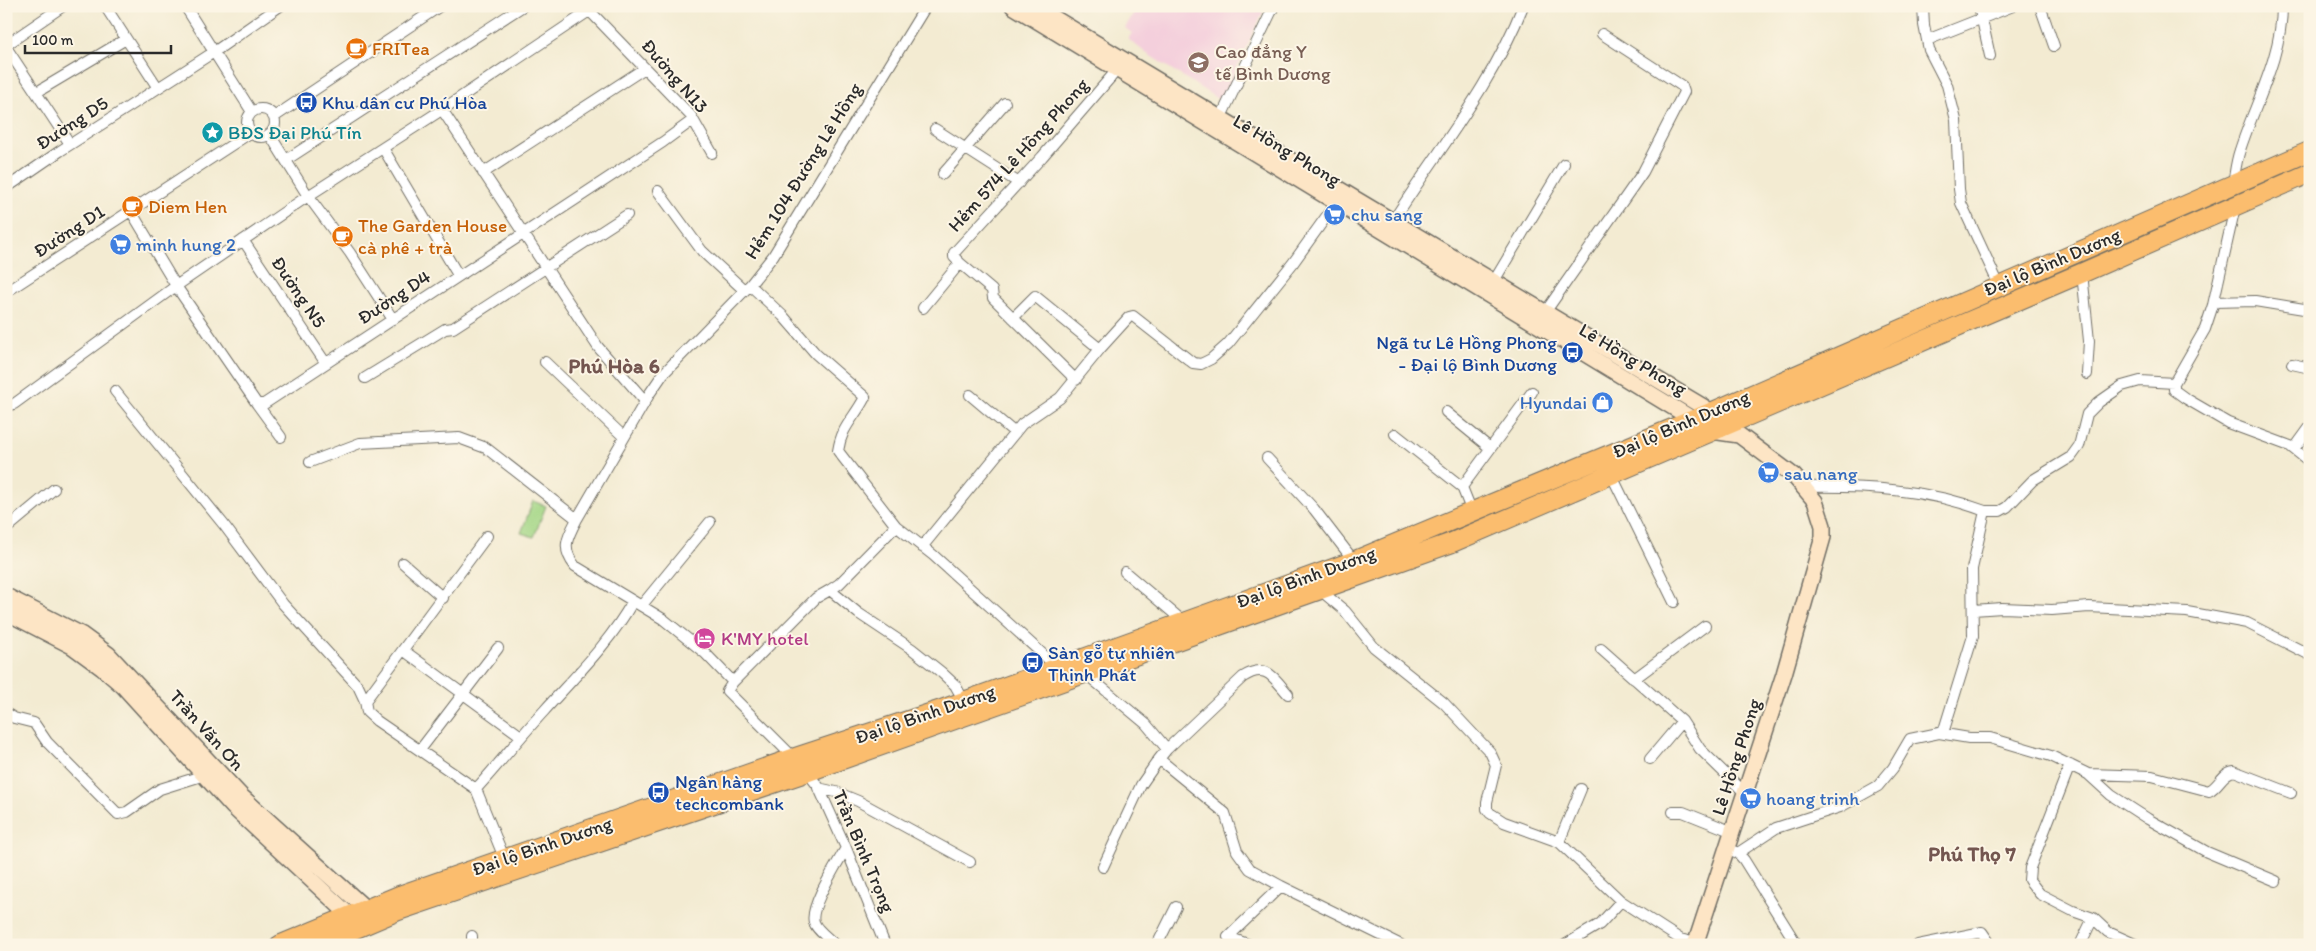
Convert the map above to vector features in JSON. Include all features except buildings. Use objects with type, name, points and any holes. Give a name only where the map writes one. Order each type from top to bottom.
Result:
[{"type":"highway","name":"Đại lộ Bình Dương","points":[[280,945],[358,912],[794,758],[1058,668],[1354,561],[1694,420],[1999,285],[2310,151]]},
{"type":"highway","name":"Đại lộ Bình Dương","points":[[317,945],[397,911],[813,780],[1086,674],[1451,543],[1712,431],[1735,430],[2082,273],[2307,176]]},
{"type":"highway","points":[[1712,412],[1735,430]]},
{"type":"highway","points":[[1694,420],[1712,431]]},
{"type":"highway","points":[[794,758],[813,780]]},
{"type":"street","points":[[63,6],[6,46],[22,74],[37,92],[70,144]]},
{"type":"street","points":[[106,6],[158,88]]},
{"type":"street","points":[[185,6],[252,112]]},
{"type":"street","name":"Đường D5","points":[[8,184],[214,52],[280,6]]},
{"type":"street","points":[[274,117],[440,6]]},
{"type":"street","points":[[286,160],[523,6]]},
{"type":"street","name":"Hẻm 104 Đường Lê Hồng","points":[[733,682],[687,637],[638,603],[575,566],[568,557],[566,546],[568,535],[645,401],[663,374],[747,288],[773,256],[815,191],[926,6]]},
{"type":"street","name":"Lê Hồng Phong","points":[[1012,6],[1694,420]]},
{"type":"street","name":"Lê Hồng Phong","points":[[1034,6],[1712,412]]},
{"type":"street","points":[[1220,119],[1274,6]]},
{"type":"street","points":[[1393,221],[1484,84],[1503,52],[1523,6]]},
{"type":"street","points":[[1923,6],[1927,40],[1936,68],[1947,85],[1956,120],[1958,189],[1961,203],[1999,285]]},
{"type":"street","points":[[1979,6],[1990,56]]},
{"type":"street","points":[[1927,40],[2013,6]]},
{"type":"street","points":[[2040,6],[2054,46]]},
{"type":"street","points":[[2233,184],[2240,151],[2255,114],[2277,47],[2282,6]]},
{"type":"street","points":[[6,406],[14,404],[176,286],[308,196],[440,111],[587,9]]},
{"type":"street","name":"Đường N13","points":[[587,9],[646,68],[693,120],[712,153]]},
{"type":"street","points":[[1546,311],[1644,172],[1684,92],[1682,86],[1602,34]]},
{"type":"street","points":[[37,92],[126,39]]},
{"type":"street","points":[[484,173],[646,68]]},
{"type":"street","name":"Hẻm 574 Lê Hồng Phong","points":[[960,263],[954,257],[954,253],[1019,183],[1117,70]]},
{"type":"street","points":[[943,174],[1005,102]]},
{"type":"street","points":[[264,110],[274,117],[275,127],[270,134],[260,138],[250,133],[247,121],[252,112],[264,110]]},
{"type":"street","points":[[440,111],[443,111],[598,347],[645,401]]},
{"type":"street","name":"Đường D4","points":[[261,404],[693,120]]},
{"type":"street","points":[[934,129],[1019,183]]},
{"type":"street","name":"Đường D1","points":[[6,292],[250,133]]},
{"type":"street","points":[[270,134],[308,196],[350,253],[392,318]]},
{"type":"street","points":[[383,148],[458,275]]},
{"type":"street","points":[[1494,281],[1564,164]]},
{"type":"street","points":[[658,192],[686,227],[693,240],[747,288],[783,316],[816,354],[865,397],[844,427],[838,452],[896,526],[1058,668]]},
{"type":"street","points":[[922,547],[1022,424],[1060,398],[1129,317],[1133,316],[1193,363],[1201,364],[1211,360],[1228,344],[1293,262],[1336,203]]},
{"type":"street","points":[[2235,207],[2214,302],[2205,328],[2174,383],[2174,390],[2228,423],[2290,446],[2310,462]]},
{"type":"street","points":[[131,211],[176,286],[261,404],[281,437]]},
{"type":"street","points":[[366,378],[445,329],[453,328],[627,215]]},
{"type":"street","name":"Đường N5","points":[[244,240],[325,362]]},
{"type":"street","points":[[923,308],[960,263],[992,290],[992,297],[1076,380]]},
{"type":"street","points":[[2082,273],[2089,341],[2087,374]]},
{"type":"street","points":[[1013,318],[1035,296],[1100,350]]},
{"type":"street","points":[[2214,302],[2255,301],[2310,310]]},
{"type":"street","points":[[545,362],[624,437]]},
{"type":"street","points":[[2292,364],[2310,368]]},
{"type":"street","points":[[1805,487],[1839,486],[1890,490],[1958,500],[1985,511],[2000,511],[2007,507],[2033,480],[2071,457],[2079,446],[2087,414],[2099,402],[2122,386],[2140,382],[2174,383]]},
{"type":"street","points":[[115,391],[224,525],[283,604],[358,686],[365,701],[367,712],[476,790],[505,860]]},
{"type":"street","points":[[1462,486],[1532,392]]},
{"type":"street","points":[[970,395],[1015,433]]},
{"type":"street","points":[[1446,412],[1490,448]]},
{"type":"street","points":[[2294,449],[2310,427]]},
{"type":"street","name":"Lê Hồng Phong","points":[[1695,944],[1733,851],[1733,832],[1784,674],[1824,537],[1823,526],[1815,500],[1805,487],[1794,476],[1735,430]]},
{"type":"street","points":[[1395,434],[1462,486],[1472,512]]},
{"type":"street","points":[[310,462],[360,443],[459,438],[486,448],[577,520]]},
{"type":"street","points":[[1267,458],[1314,509],[1354,561]]},
{"type":"street","points":[[1611,474],[1674,602]]},
{"type":"street","points":[[6,530],[54,489]]},
{"type":"street","points":[[1943,733],[1973,636],[1972,569],[1985,511]]},
{"type":"street","points":[[476,790],[710,522]]},
{"type":"street","points":[[794,758],[727,691],[733,682],[816,598],[839,584],[896,526]]},
{"type":"street","points":[[365,701],[487,536]]},
{"type":"street","points":[[404,563],[442,598]]},
{"type":"street","points":[[1125,572],[1184,622]]},
{"type":"street","points":[[830,590],[858,613],[912,649],[941,672],[955,685],[964,701]]},
{"type":"street","points":[[1320,590],[1345,611],[1374,647],[1444,703],[1490,752],[1496,765],[1487,802],[1487,809],[1490,813],[1515,826],[1558,842],[1622,901],[1680,939],[1695,944]]},
{"type":"street","name":"Trần Văn Ơn","points":[[6,596],[82,635],[108,654],[135,680],[210,773]]},
{"type":"street","points":[[1973,610],[2002,608],[2052,610],[2089,607],[2187,612],[2247,623],[2310,655]]},
{"type":"street","name":"Trần Văn Ơn","points":[[6,612],[72,646],[102,668],[210,773],[279,831],[358,912]]},
{"type":"street","points":[[1634,679],[1705,626]]},
{"type":"street","points":[[420,750],[498,648]]},
{"type":"street","points":[[1601,649],[1682,721],[1700,749],[1745,793]]},
{"type":"street","points":[[403,650],[522,736]]},
{"type":"street","points":[[1103,867],[1141,785],[1167,749],[1253,670],[1259,669],[1266,672],[1288,694]]},
{"type":"street","points":[[1086,674],[1146,724],[1167,749]]},
{"type":"street","points":[[6,713],[14,718],[34,723],[48,742],[118,814],[127,812],[160,790],[210,773]]},
{"type":"street","points":[[1650,759],[1682,721]]},
{"type":"street","points":[[1797,945],[1733,851],[1776,828],[1820,815],[1859,797],[1884,780],[1910,739],[1943,733],[1963,737],[1990,738],[2051,756],[2088,774],[2126,807],[2207,852],[2276,882]]},
{"type":"street","points":[[1159,759],[1224,813],[1237,851],[1250,869],[1401,945]]},
{"type":"street","points":[[2070,765],[2030,868],[2029,880],[2040,894],[2073,911],[2093,918],[2108,932],[2138,945]]},
{"type":"street","points":[[2088,774],[2152,776],[2209,791],[2214,789],[2230,771],[2234,771],[2291,793]]},
{"type":"street","points":[[813,780],[858,801],[970,862]]},
{"type":"street","name":"Trần Bình Trọng","points":[[813,780],[846,848],[885,945]]},
{"type":"street","points":[[1558,842],[1581,789]]},
{"type":"street","points":[[1673,812],[1683,812],[1733,832]]},
{"type":"street","points":[[835,945],[814,924],[813,915],[816,901],[846,848]]},
{"type":"street","points":[[1229,941],[1281,886]]},
{"type":"street","points":[[1565,945],[1600,924],[1622,901]]},
{"type":"street","points":[[1157,945],[1176,907]]},
{"type":"street","points":[[2080,945],[2093,918]]},
{"type":"street","points":[[1918,945],[1982,932],[1991,945]]},
{"type":"street","points":[[1229,941],[1250,945]]},
{"type":"shaded area","name":"Cao đẳng Y tế Bình Dương","points":[[1124,6],[1266,6],[1221,101],[1146,53],[1128,39],[1132,33],[1125,28],[1134,12]]},
{"type":"green space","points":[[533,501],[546,506],[534,537],[521,533]]},
{"type":"place","name":"FRITea","points":[[356,48]]},
{"type":"place","name":"Cao đẳng Y tế Bình Dương","points":[[1199,62]]},
{"type":"place","name":"Khu dân cư Phú Hòa","points":[[306,102]]},
{"type":"place","name":"BĐS Đại Phú Tín","points":[[212,132]]},
{"type":"place","name":"Diem Hen","points":[[132,206]]},
{"type":"place","name":"chu sang","points":[[1335,214]]},
{"type":"place","name":"The Garden House cà phê + trà","points":[[342,236]]},
{"type":"place","name":"minh hung 2","points":[[120,244]]},
{"type":"place","name":"Ngã tư Lê Hồng Phong - Đại lộ Bình Dương","points":[[1573,353]]},
{"type":"place","name":"Hyundai","points":[[1603,402]]},
{"type":"place","name":"sau nang","points":[[1768,473]]},
{"type":"place","name":"K'MY hotel","points":[[705,638]]},
{"type":"place","name":"Sàn gỗ tự nhiên Thịnh Phát","points":[[1032,663]]},
{"type":"place","name":"Ngân hàng techcombank","points":[[659,792]]},
{"type":"place","name":"hoang trinh","points":[[1750,798]]},
{"type":"district","name":"Phú Hòa 6","points":[[614,365]]},
{"type":"district","name":"Phú Thọ 7","points":[[1972,853]]}]
